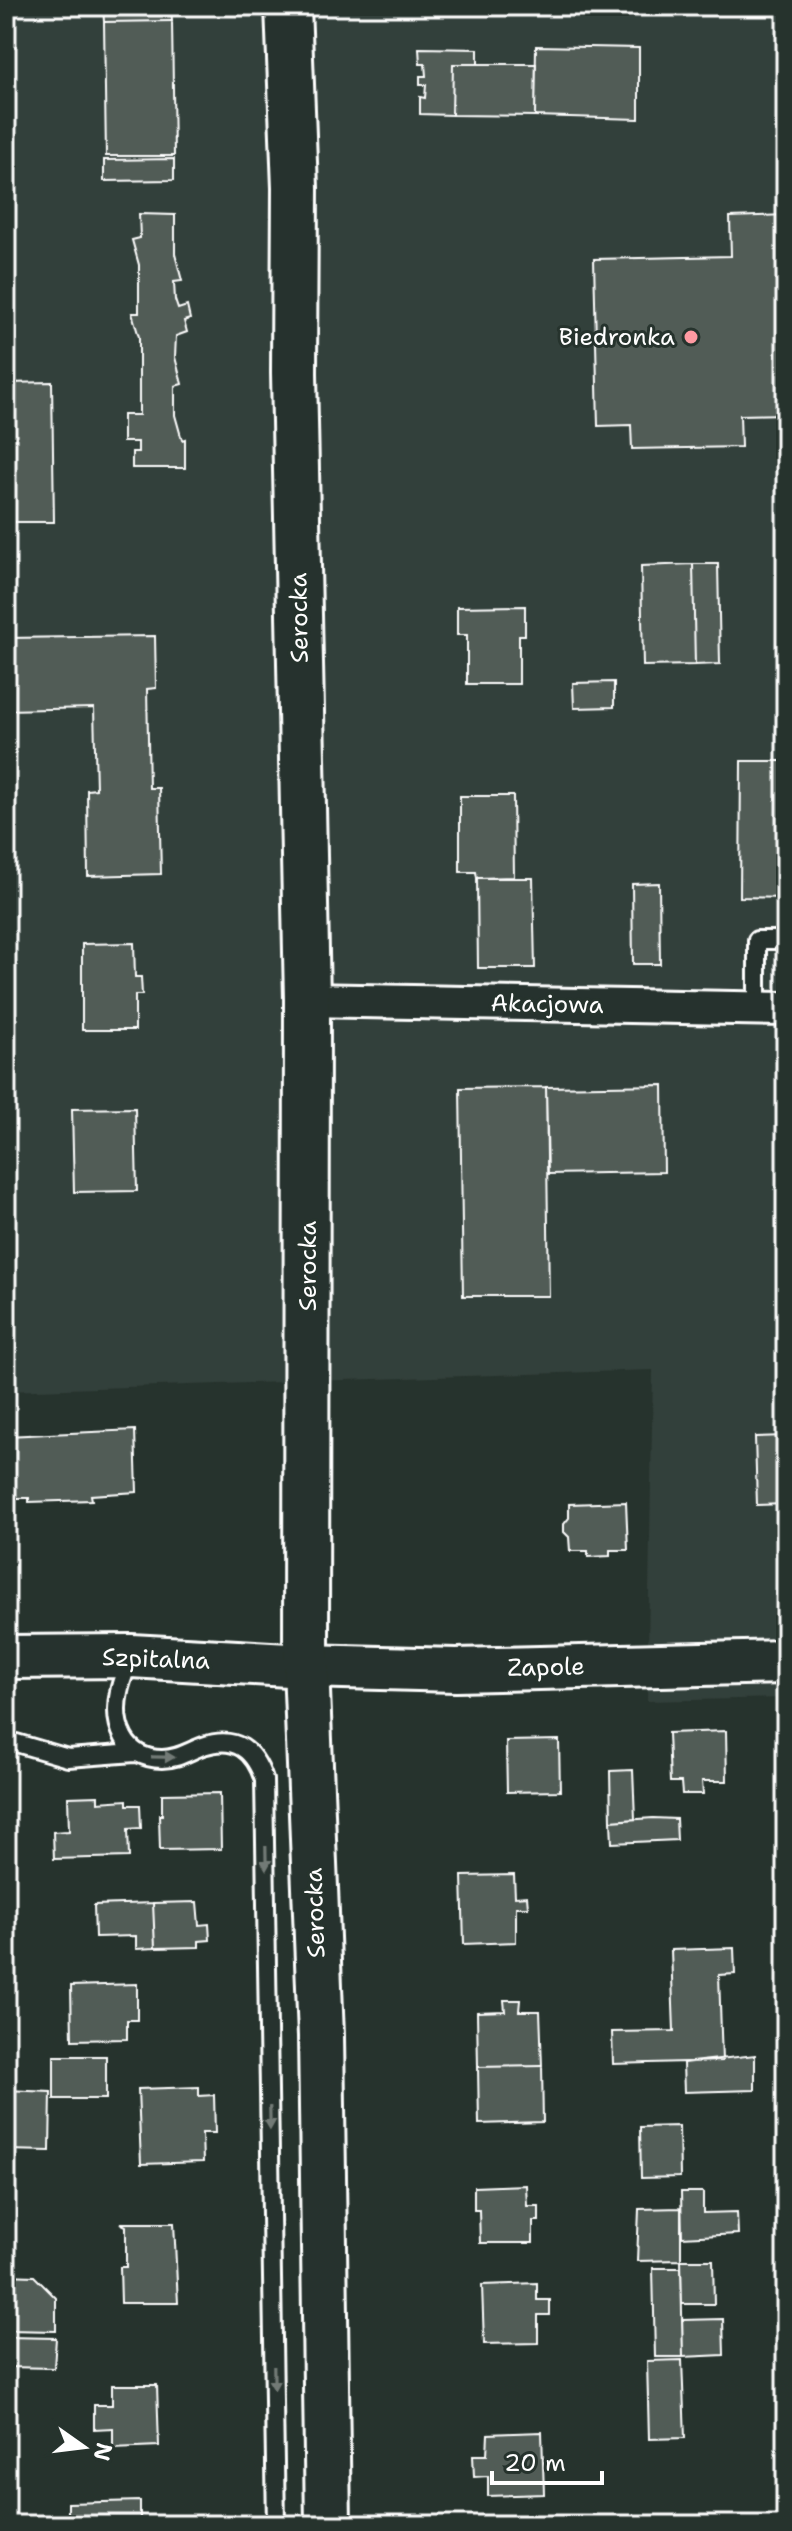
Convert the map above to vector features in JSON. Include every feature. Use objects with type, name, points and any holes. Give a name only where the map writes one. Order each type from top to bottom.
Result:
[{"type":"main road","name":"Serocka","points":[[288,6],[295,188],[295,389],[307,1000],[306,1666],[321,2036],[328,2525]]},
{"type":"street","name":"Akacjowa","points":[[307,1000],[772,1009]]},
{"type":"street","name":"Szpitalna","points":[[6,1657],[131,1656],[306,1666]]},
{"type":"street","name":"Zapole","points":[[306,1666],[456,1670],[786,1662]]},
{"type":"lane","points":[[772,1009],[757,940],[786,940]]},
{"type":"lane","points":[[131,1656],[119,1691],[117,1714],[122,1737],[135,1753]]},
{"type":"lane","points":[[6,1740],[68,1758],[135,1753],[160,1759],[180,1757],[217,1742],[236,1744],[249,1751],[259,1763],[264,1780],[276,2525]]},
{"type":"shaded area","points":[[6,6],[786,6],[786,1698],[647,1701],[653,1370],[6,1391]]},
{"type":"building","points":[[103,6],[171,6],[172,21],[104,22]]},
{"type":"building","points":[[172,21],[174,156],[106,156],[104,22]]},
{"type":"building","points":[[536,46],[639,48],[639,119],[535,116]]},
{"type":"building","points":[[419,48],[478,49],[478,64],[453,64],[452,115],[420,114],[420,97],[425,98],[426,85],[420,85],[420,76],[426,76],[425,64],[420,64]]},
{"type":"building","points":[[453,64],[536,64],[535,116],[452,115]]},
{"type":"building","points":[[174,159],[174,180],[104,181],[104,160]]},
{"type":"building","points":[[139,214],[175,215],[175,254],[182,281],[174,282],[175,300],[178,309],[187,306],[190,319],[184,321],[187,332],[176,336],[175,357],[182,384],[175,386],[175,415],[182,440],[185,439],[185,468],[132,468],[132,452],[138,452],[138,442],[123,442],[123,415],[139,415],[139,337],[132,313],[139,313],[139,265],[132,240],[140,238]]},
{"type":"building","name":"Biedronka","points":[[786,215],[786,414],[740,415],[741,447],[632,449],[631,425],[598,426],[594,259],[731,256],[730,217]]},
{"type":"building","points":[[52,382],[54,522],[6,522],[6,383]]},
{"type":"building","points":[[693,564],[695,665],[643,666],[641,566]]},
{"type":"building","points":[[693,564],[718,564],[720,664],[695,665]]},
{"type":"building","points":[[525,606],[525,635],[519,635],[519,684],[467,684],[467,635],[457,635],[457,607]]},
{"type":"building","points":[[155,636],[156,688],[147,689],[149,788],[159,788],[161,874],[88,876],[87,790],[96,789],[94,708],[6,710],[6,638]]},
{"type":"building","points":[[614,682],[614,707],[574,708],[573,683]]},
{"type":"building","points":[[741,761],[786,761],[786,898],[740,897]]},
{"type":"building","points":[[460,796],[513,796],[514,877],[477,878],[476,872],[460,872]]},
{"type":"building","points":[[477,878],[533,878],[535,968],[478,968]]},
{"type":"building","points":[[659,883],[660,964],[633,964],[632,884]]},
{"type":"building","points":[[134,943],[135,977],[141,977],[142,995],[135,995],[135,1030],[82,1030],[82,944]]},
{"type":"building","points":[[784,1082],[786,1082],[786,1349]]},
{"type":"building","points":[[663,1085],[664,1172],[548,1174],[546,1087]]},
{"type":"building","points":[[546,1087],[549,1296],[463,1296],[460,1088]]},
{"type":"building","points":[[135,1108],[137,1191],[74,1192],[72,1109]]},
{"type":"building","points":[[135,1430],[137,1492],[91,1495],[92,1500],[29,1502],[29,1498],[6,1498],[6,1436]]},
{"type":"building","points":[[785,1436],[786,1504],[757,1505],[755,1437]]},
{"type":"building","points":[[626,1502],[628,1550],[610,1550],[610,1556],[588,1557],[588,1551],[570,1551],[569,1537],[564,1532],[564,1524],[569,1518],[569,1504]]},
{"type":"building","points":[[726,1731],[727,1781],[702,1781],[703,1794],[682,1794],[681,1782],[670,1782],[668,1733]]},
{"type":"building","points":[[559,1740],[560,1791],[507,1792],[506,1741]]},
{"type":"building","points":[[633,1770],[635,1819],[611,1821],[610,1771]]},
{"type":"building","points":[[220,1793],[221,1849],[160,1850],[162,1794]]},
{"type":"building","points":[[98,1796],[98,1802],[127,1800],[127,1805],[140,1805],[141,1828],[128,1829],[129,1857],[54,1859],[53,1832],[69,1831],[68,1797]]},
{"type":"building","points":[[676,1819],[677,1840],[612,1843],[611,1821]]},
{"type":"building","points":[[514,1875],[515,1897],[527,1896],[528,1907],[516,1907],[516,1942],[464,1944],[462,1876]]},
{"type":"building","points":[[197,1902],[199,1925],[209,1924],[210,1940],[199,1941],[199,1947],[155,1948],[153,1903]]},
{"type":"building","points":[[153,1903],[155,1948],[136,1949],[136,1936],[95,1937],[94,1905]]},
{"type":"building","points":[[734,1948],[735,1974],[719,1975],[722,2061],[613,2064],[612,2032],[674,2031],[671,1950]]},
{"type":"building","points":[[137,1984],[137,2020],[127,2020],[127,2039],[72,2040],[71,1986]]},
{"type":"building","points":[[504,2000],[520,2000],[519,2011],[540,2011],[542,2066],[478,2067],[477,2012],[505,2011]]},
{"type":"building","points":[[755,2055],[755,2090],[684,2092],[683,2063]]},
{"type":"building","points":[[54,2056],[106,2056],[106,2099],[54,2099]]},
{"type":"building","points":[[542,2066],[543,2122],[479,2124],[478,2067]]},
{"type":"building","points":[[199,2087],[199,2096],[214,2095],[215,2133],[202,2133],[203,2162],[141,2164],[138,2089]]},
{"type":"building","points":[[6,2090],[51,2092],[50,2151],[6,2150]]},
{"type":"building","points":[[679,2126],[680,2177],[641,2178],[640,2127]]},
{"type":"building","points":[[526,2185],[527,2206],[539,2206],[539,2221],[533,2221],[533,2243],[480,2243],[479,2210],[474,2210],[474,2187]]},
{"type":"building","points":[[681,2192],[703,2192],[703,2213],[737,2212],[738,2234],[682,2237]]},
{"type":"building","points":[[681,2208],[681,2260],[637,2261],[639,2209]]},
{"type":"building","points":[[120,2223],[174,2223],[178,2303],[121,2303],[120,2267],[126,2267],[126,2226]]},
{"type":"building","points":[[681,2260],[713,2260],[714,2304],[682,2304]]},
{"type":"building","points":[[653,2268],[681,2268],[683,2357],[655,2357]]},
{"type":"building","points":[[6,2275],[34,2276],[56,2298],[56,2331],[6,2330]]},
{"type":"building","points":[[537,2283],[537,2300],[550,2300],[550,2315],[538,2315],[538,2343],[484,2344],[482,2285]]},
{"type":"building","points":[[723,2319],[724,2355],[683,2357],[682,2320]]},
{"type":"building","points":[[6,2337],[56,2338],[54,2368],[6,2367]]},
{"type":"building","points":[[682,2360],[685,2438],[649,2439],[647,2361]]},
{"type":"building","points":[[112,2385],[157,2385],[159,2446],[113,2448],[113,2428],[94,2429],[94,2405],[112,2405]]},
{"type":"building","points":[[542,2432],[544,2494],[488,2496],[488,2476],[474,2477],[473,2455],[487,2455],[488,2434]]},
{"type":"building","points":[[140,2501],[140,2519],[158,2518],[159,2525],[68,2525],[68,2503]]},
{"type":"place","name":"Biedronka","points":[[691,337]]}]
